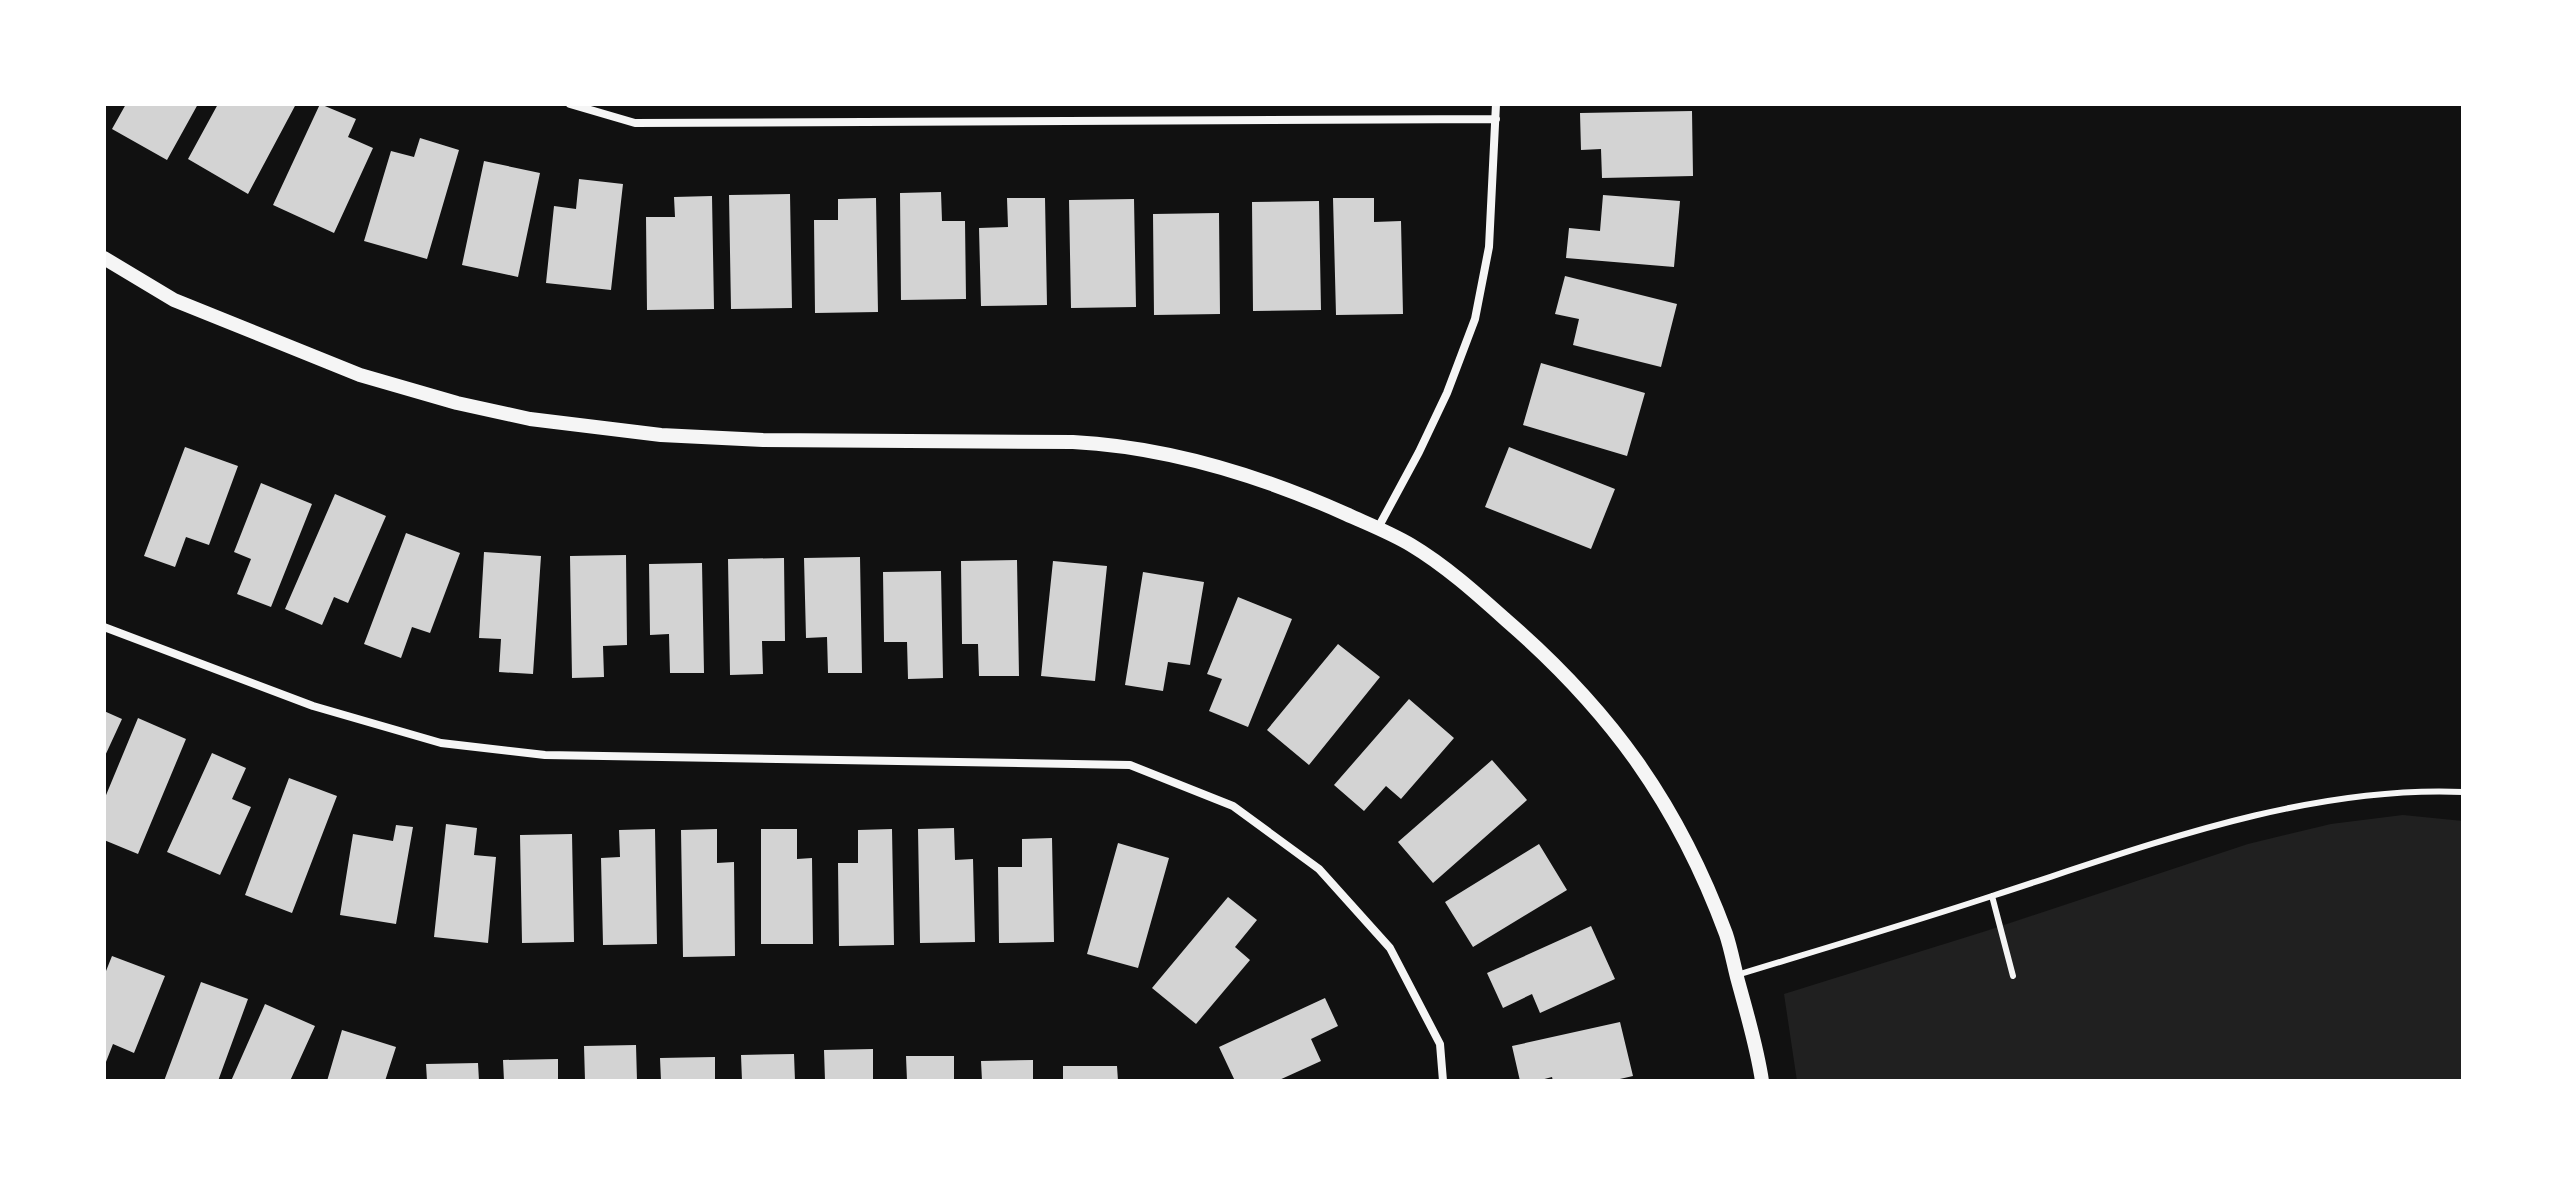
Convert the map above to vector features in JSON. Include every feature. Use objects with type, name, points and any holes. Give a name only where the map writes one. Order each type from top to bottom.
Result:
[{"type":"street","points":[[570,104],[635,123],[1496,119]]},
{"type":"street","points":[[1378,528],[1447,393],[1475,319],[1489,247],[1496,104]]},
{"type":"street","points":[[104,258],[174,300],[346,369],[457,403],[530,419],[630,432],[763,440],[1116,444],[1168,453],[1279,485],[1378,528],[1412,546],[1473,591],[1567,676],[1617,732],[1650,779],[1684,837],[1727,936],[1762,1081]]},
{"type":"street","points":[[104,627],[313,706],[441,743],[545,755],[1130,765],[1233,806],[1319,869],[1390,948],[1440,1044],[1443,1081]]},
{"type":"lane","points":[[1736,975],[2216,827],[2313,803],[2409,791],[2463,792]]},
{"type":"lane","points":[[1992,896],[2013,976]]},
{"type":"shaded area","points":[[2403,815],[2463,821],[2463,1081],[1797,1081],[1784,994],[2248,844],[2331,824]]},
{"type":"building","points":[[126,104],[198,104],[167,160],[112,129]]},
{"type":"building","points":[[218,104],[296,104],[248,194],[188,159]]},
{"type":"building","points":[[320,104],[356,119],[348,137],[373,148],[334,233],[273,205]]},
{"type":"building","points":[[1692,111],[1693,176],[1602,178],[1601,149],[1581,150],[1580,113]]},
{"type":"building","points":[[420,138],[459,150],[427,259],[364,241],[391,151],[414,157]]},
{"type":"building","points":[[484,161],[540,173],[518,277],[462,265]]},
{"type":"building","points":[[579,179],[623,184],[611,290],[546,283],[554,206],[576,209]]},
{"type":"building","points":[[941,192],[942,221],[965,221],[966,299],[901,300],[900,193]]},
{"type":"building","points":[[790,194],[792,308],[731,309],[729,195]]},
{"type":"building","points":[[1603,195],[1680,201],[1674,267],[1566,258],[1569,228],[1600,231]]},
{"type":"building","points":[[712,196],[714,309],[647,310],[646,217],[675,217],[674,197]]},
{"type":"building","points":[[876,198],[878,312],[815,313],[814,220],[838,220],[838,199]]},
{"type":"building","points":[[1007,198],[1045,198],[1047,305],[981,306],[979,228],[1008,227]]},
{"type":"building","points":[[1333,198],[1374,198],[1374,222],[1401,221],[1403,314],[1336,315]]},
{"type":"building","points":[[1134,199],[1136,307],[1071,308],[1069,200]]},
{"type":"building","points":[[1319,201],[1321,310],[1253,311],[1252,202]]},
{"type":"building","points":[[1219,213],[1220,314],[1154,315],[1153,214]]},
{"type":"building","points":[[1565,276],[1677,304],[1661,367],[1573,345],[1579,319],[1555,314]]},
{"type":"building","points":[[1541,363],[1645,393],[1627,456],[1523,425]]},
{"type":"building","points":[[185,447],[238,466],[209,545],[186,537],[175,567],[144,556]]},
{"type":"building","points":[[1509,447],[1615,489],[1591,549],[1485,507]]},
{"type":"building","points":[[261,483],[312,504],[271,607],[237,594],[251,559],[234,552]]},
{"type":"building","points":[[335,494],[386,516],[348,603],[334,597],[322,625],[285,609]]},
{"type":"building","points":[[406,533],[460,553],[430,633],[412,627],[401,658],[364,644]]},
{"type":"building","points":[[484,552],[541,556],[533,674],[499,672],[501,639],[479,638]]},
{"type":"building","points":[[626,555],[627,645],[603,646],[604,677],[572,678],[570,556]]},
{"type":"building","points":[[860,557],[862,673],[828,673],[827,637],[806,638],[804,558]]},
{"type":"building","points":[[784,558],[785,641],[762,641],[763,674],[730,675],[728,559]]},
{"type":"building","points":[[1017,560],[1019,676],[979,676],[978,644],[962,644],[961,561]]},
{"type":"building","points":[[1053,561],[1107,566],[1095,681],[1041,676]]},
{"type":"building","points":[[702,563],[704,673],[670,673],[669,634],[650,635],[649,564]]},
{"type":"building","points":[[941,571],[943,678],[908,679],[907,642],[884,642],[883,572]]},
{"type":"building","points":[[1143,572],[1204,582],[1190,665],[1168,662],[1163,691],[1125,685]]},
{"type":"building","points":[[1238,597],[1292,619],[1248,727],[1209,711],[1222,679],[1207,674]]},
{"type":"building","points":[[1338,644],[1380,677],[1309,765],[1267,730]]},
{"type":"building","points":[[1409,699],[1454,738],[1401,799],[1386,786],[1364,811],[1334,785]]},
{"type":"building","points":[[104,711],[122,719],[104,758]]},
{"type":"building","points":[[138,718],[186,739],[138,854],[104,840],[104,800]]},
{"type":"building","points":[[212,753],[246,768],[232,799],[251,807],[220,875],[167,852]]},
{"type":"building","points":[[1492,760],[1527,800],[1433,883],[1398,842]]},
{"type":"building","points":[[289,778],[337,796],[292,913],[245,895]]},
{"type":"building","points":[[446,824],[477,828],[474,855],[496,857],[488,943],[434,937]]},
{"type":"building","points":[[396,825],[413,827],[396,924],[340,915],[353,834],[393,841]]},
{"type":"building","points":[[954,828],[955,860],[973,859],[975,942],[920,943],[918,829]]},
{"type":"building","points":[[655,829],[657,944],[603,945],[601,858],[620,857],[619,830]]},
{"type":"building","points":[[717,829],[717,863],[734,862],[735,956],[683,957],[681,830]]},
{"type":"building","points":[[761,829],[797,829],[797,859],[812,858],[813,944],[761,944]]},
{"type":"building","points":[[892,829],[894,945],[839,946],[838,863],[858,863],[858,830]]},
{"type":"building","points":[[572,834],[574,942],[522,943],[520,835]]},
{"type":"building","points":[[1052,838],[1054,942],[999,943],[998,867],[1022,867],[1022,839]]},
{"type":"building","points":[[1118,843],[1169,858],[1138,968],[1087,954]]},
{"type":"building","points":[[1539,844],[1567,890],[1473,947],[1445,902]]},
{"type":"building","points":[[1228,897],[1257,920],[1235,947],[1250,960],[1196,1024],[1152,988]]},
{"type":"building","points":[[1591,926],[1615,979],[1540,1013],[1532,994],[1503,1008],[1487,973]]},
{"type":"building","points":[[112,956],[165,976],[134,1053],[113,1044],[104,1067],[104,976]]},
{"type":"building","points":[[201,982],[248,999],[218,1081],[164,1081]]},
{"type":"building","points":[[1325,998],[1338,1026],[1311,1039],[1321,1061],[1277,1081],[1235,1081],[1219,1047]]},
{"type":"building","points":[[265,1004],[315,1026],[290,1081],[231,1081]]},
{"type":"building","points":[[1620,1022],[1633,1076],[1611,1081],[1553,1081],[1552,1077],[1520,1081],[1512,1046]]},
{"type":"building","points":[[342,1030],[396,1047],[385,1081],[327,1081]]},
{"type":"building","points":[[636,1045],[637,1081],[585,1081],[584,1046]]},
{"type":"building","points":[[873,1049],[873,1081],[825,1081],[824,1050]]},
{"type":"building","points":[[794,1054],[795,1081],[742,1081],[741,1055]]},
{"type":"building","points":[[906,1056],[954,1056],[954,1081],[907,1081]]},
{"type":"building","points":[[715,1057],[715,1081],[661,1081],[660,1058]]},
{"type":"building","points":[[558,1059],[558,1081],[504,1081],[503,1060]]},
{"type":"building","points":[[1033,1060],[1033,1081],[982,1081],[981,1061]]},
{"type":"building","points":[[478,1063],[479,1081],[427,1081],[426,1064]]},
{"type":"building","points":[[1063,1066],[1117,1066],[1118,1081],[1063,1081]]}]
